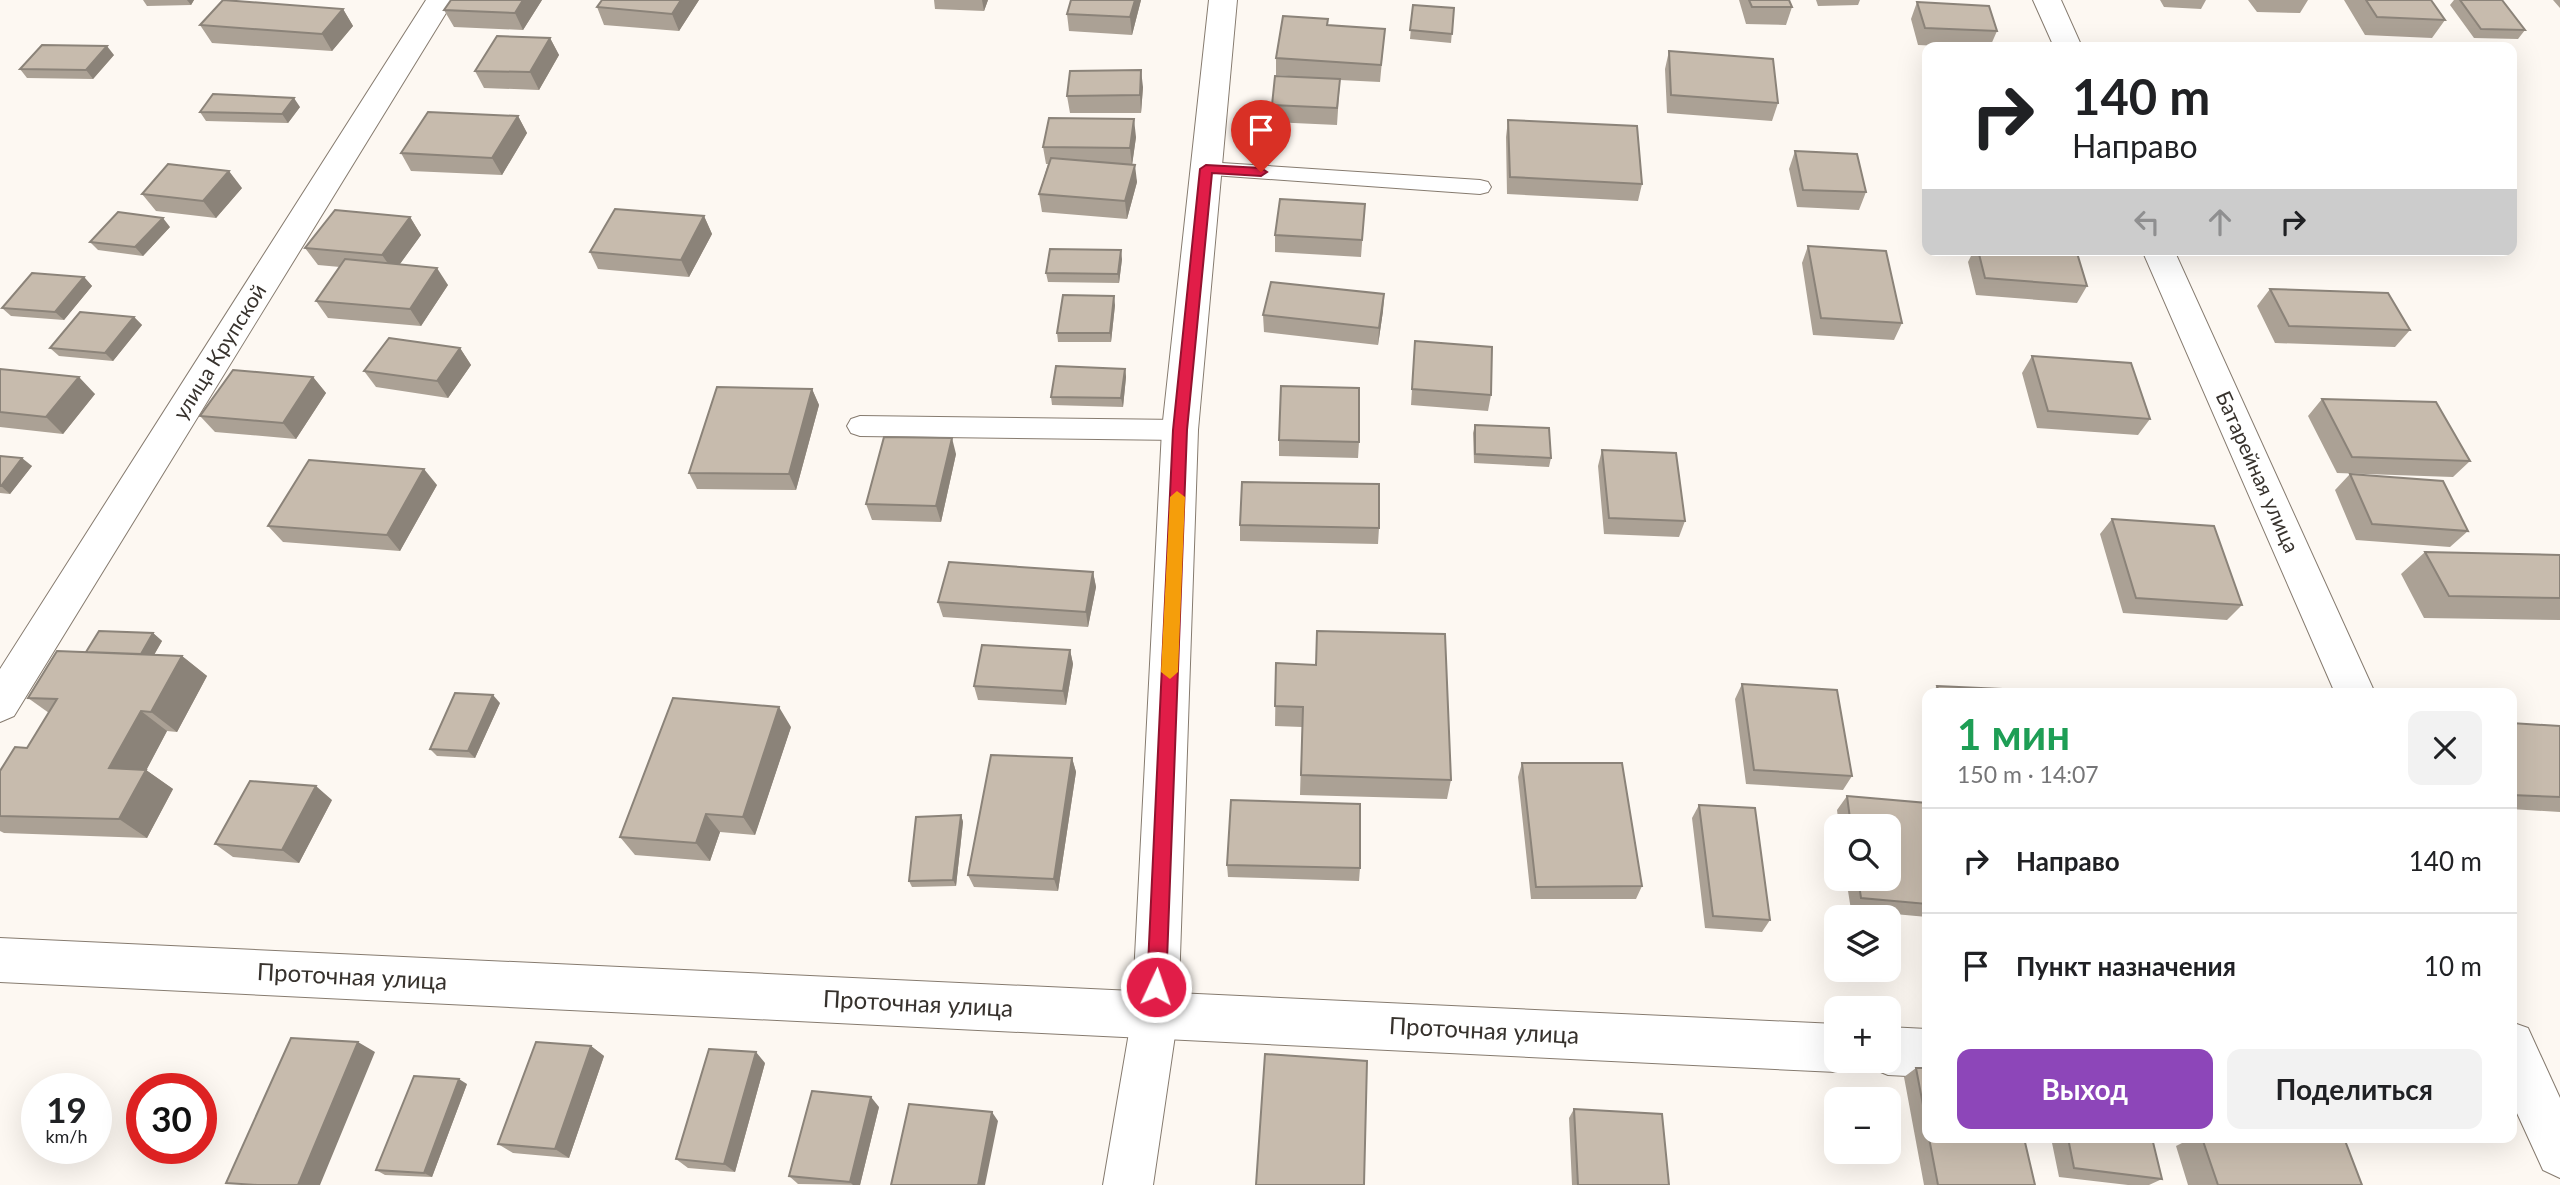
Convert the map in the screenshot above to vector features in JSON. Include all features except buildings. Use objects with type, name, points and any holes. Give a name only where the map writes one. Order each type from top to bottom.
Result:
[{"type":"street","name":"улица Крупской","points":[[0,704],[440,0]]},
{"type":"street","points":[[1128,1185],[1155,1015],[1180,430],[1223,0]]},
{"type":"street","points":[[2047,0],[2066,42]]},
{"type":"street","name":"Батарейная улица","points":[[2161,256],[2353,688]]},
{"type":"street","name":"Проточная улица","points":[[0,960],[1824,1047]]},
{"type":"street","points":[[1901,1052],[1922,1053]]},
{"type":"street","points":[[2527,1072],[2560,1153]]},
{"type":"lane","points":[[1206,169],[1480,187]]},
{"type":"lane","points":[[860,426],[1180,430]]},
{"type":"slow traffic","points":[[1170,672],[1177,497]]},
{"type":"route","points":[[1156,987],[1180,430],[1206,169],[1261,172]]}]
